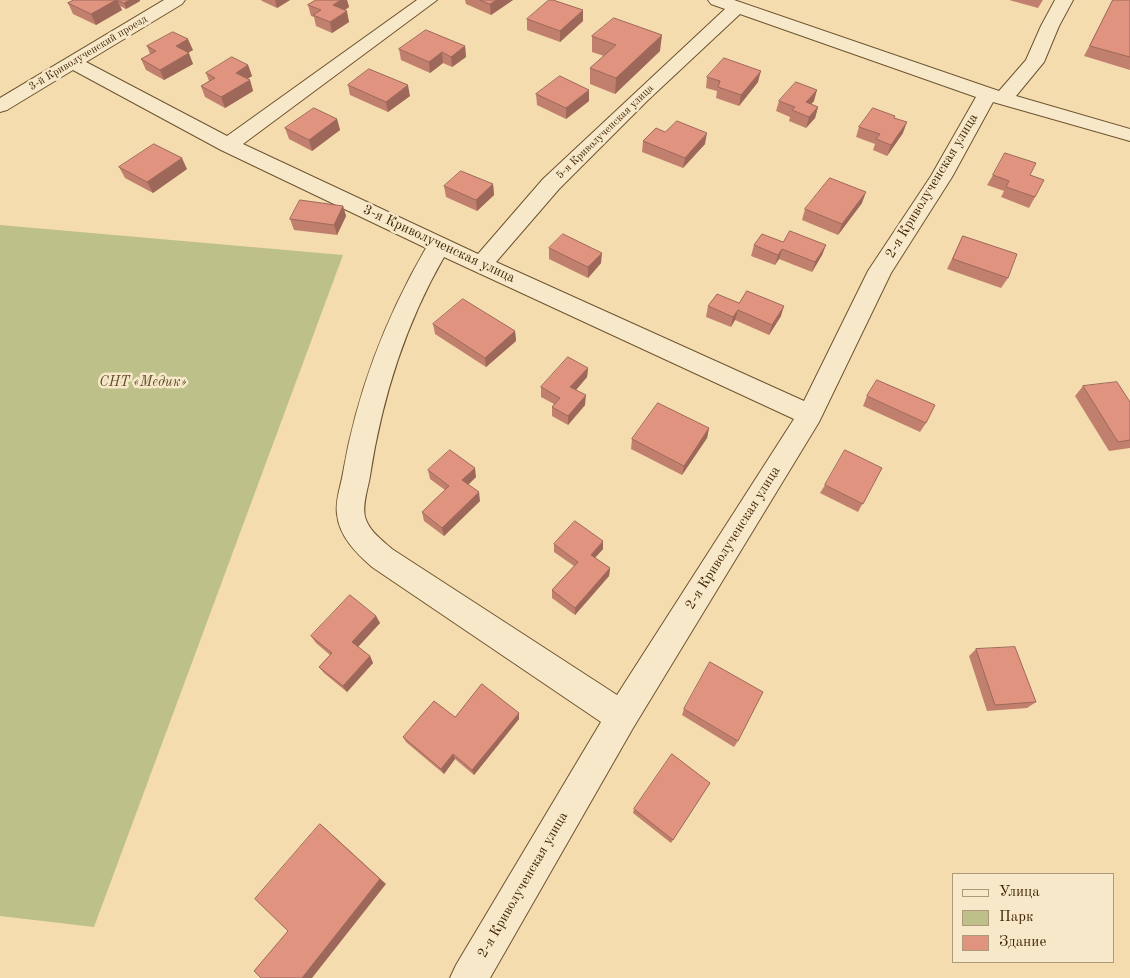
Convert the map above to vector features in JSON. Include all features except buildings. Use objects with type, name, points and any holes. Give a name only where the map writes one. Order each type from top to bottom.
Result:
[{"type":"street","name":"3-й Криволученский проезд","points":[[0,106],[176,0]]},
{"type":"street","points":[[228,145],[428,0]]},
{"type":"street","points":[[717,0],[995,96],[1130,136]]},
{"type":"street","points":[[995,96],[1035,62],[1050,26],[1064,0]]},
{"type":"street","name":"5-я Криволученская улица","points":[[481,265],[551,184],[641,96],[737,7]]},
{"type":"street","name":"3-я Криволученская улица","points":[[73,62],[228,145],[481,265],[810,415]]},
{"type":"street","name":"2-я Криволученская улица","points":[[469,978],[622,717],[810,415],[880,271],[995,96]]},
{"type":"street","points":[[439,244],[417,280],[384,358],[360,445],[350,515],[361,540],[382,558],[622,717]]},
{"type":"green space","name":"СНТ «Медик»","points":[[0,225],[343,255],[94,927],[0,916]]}]
